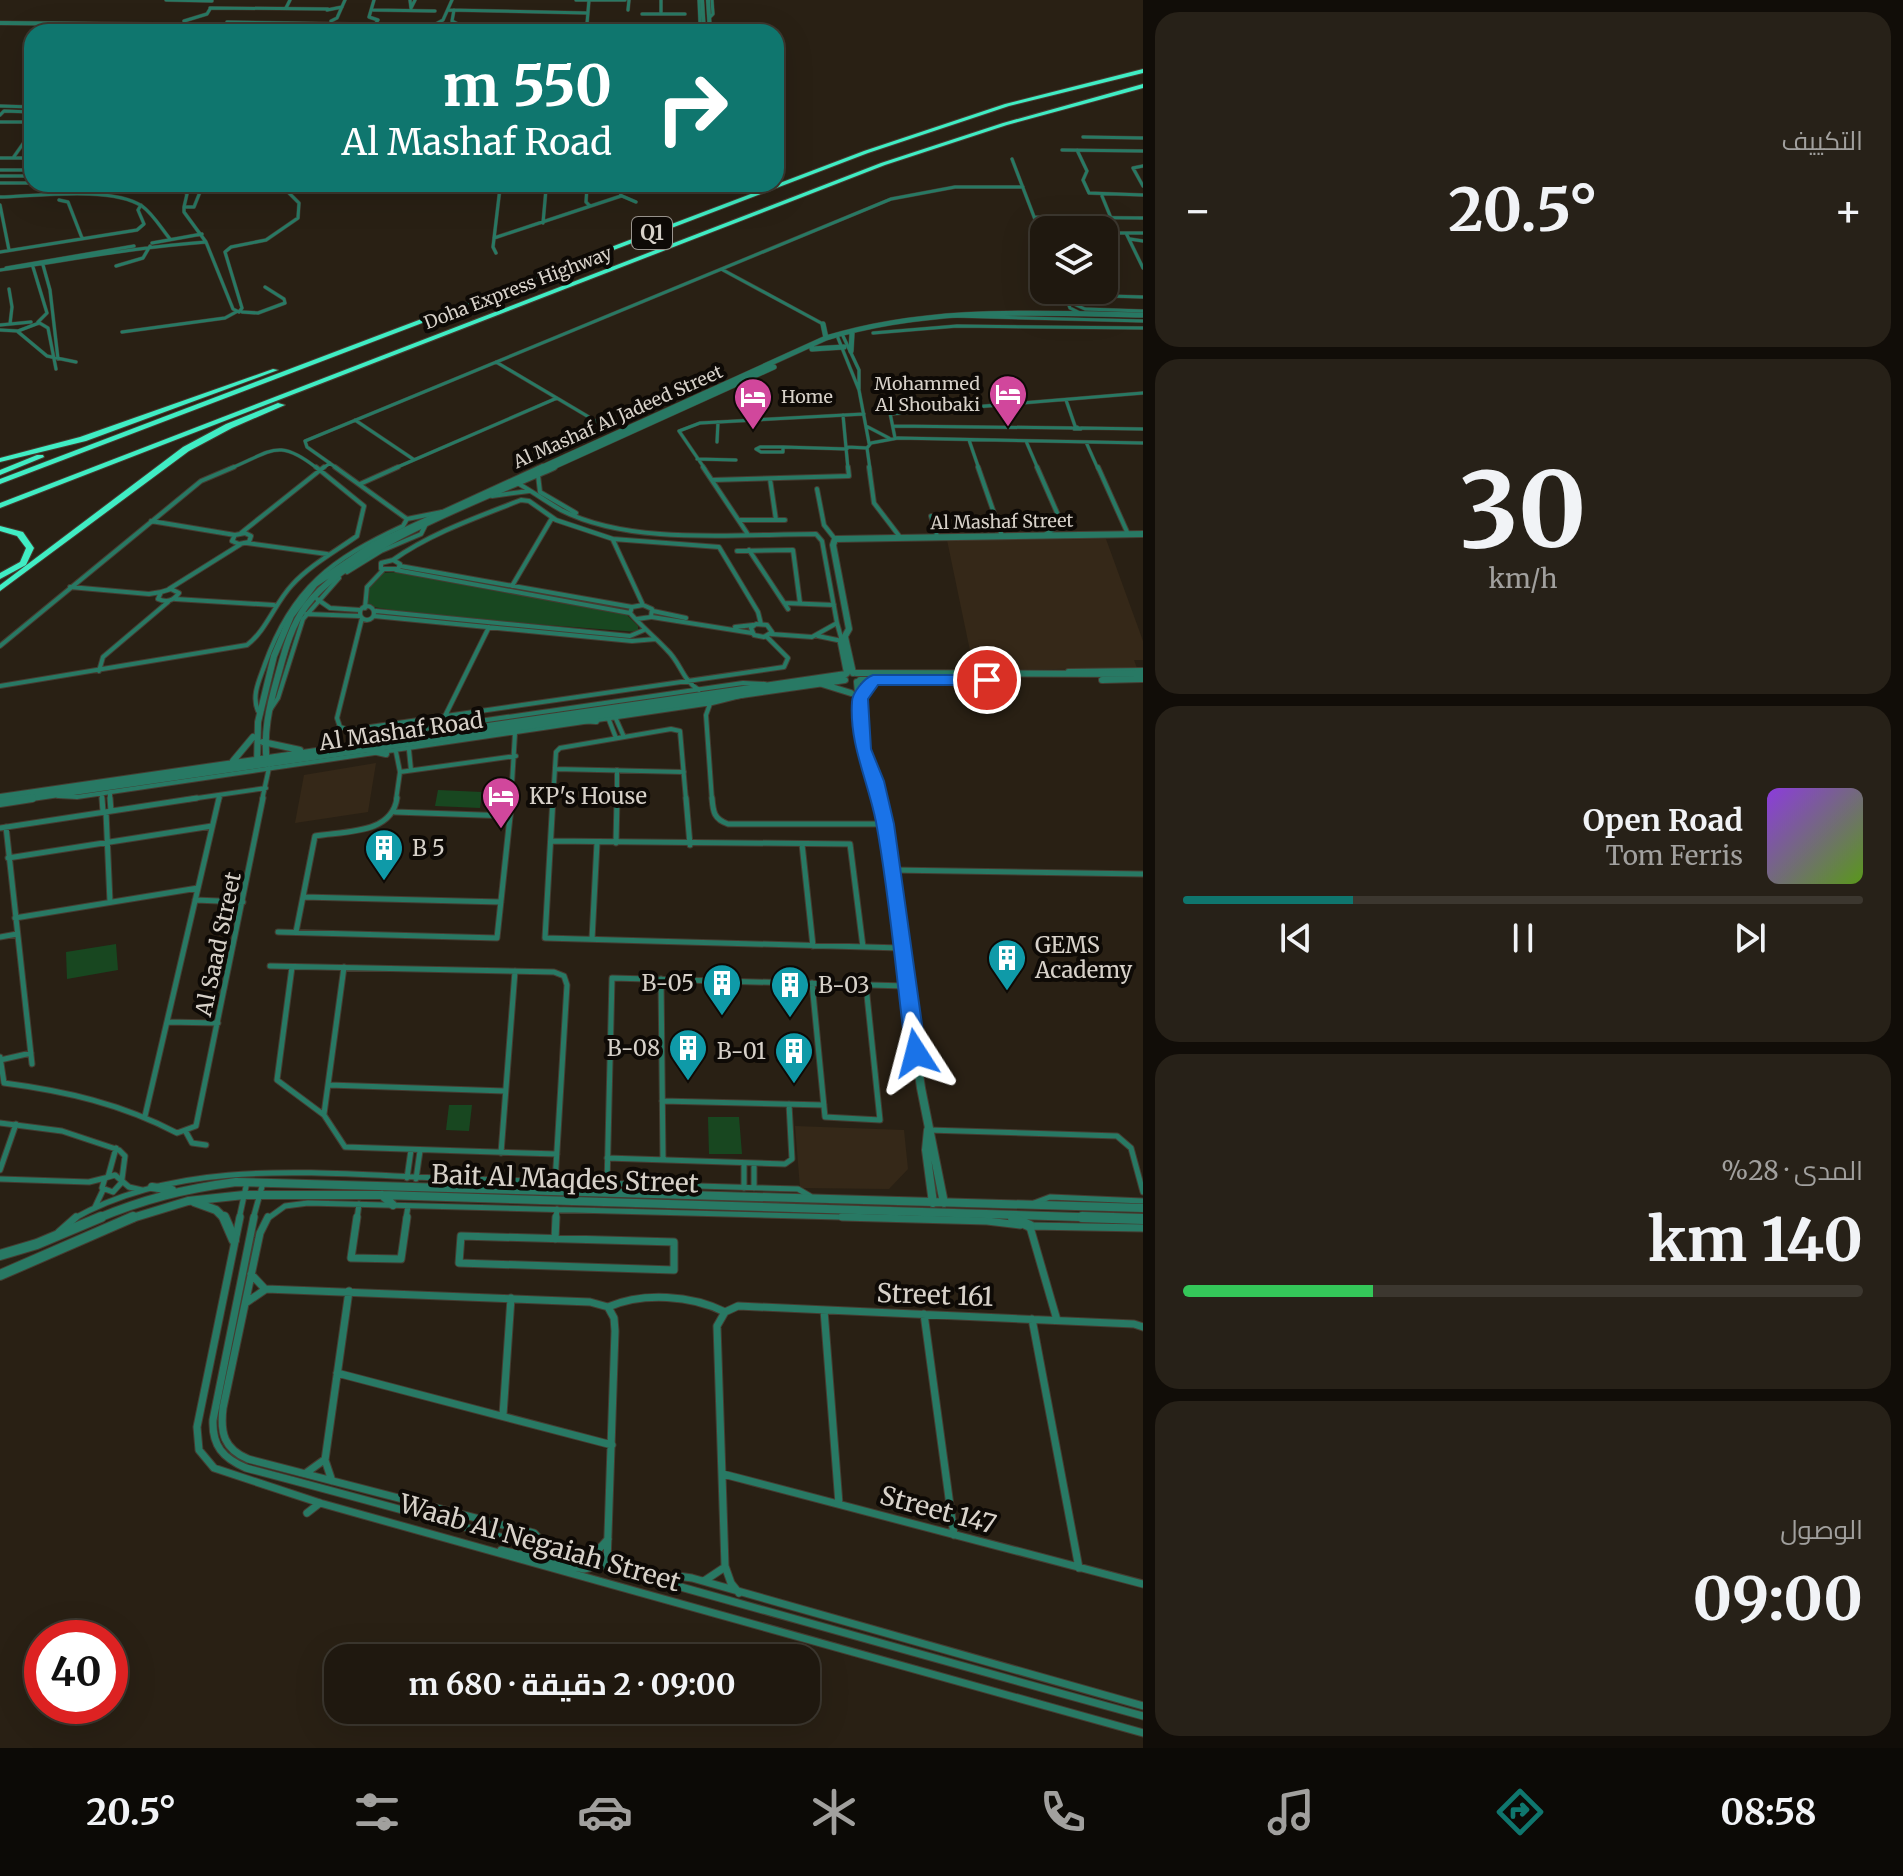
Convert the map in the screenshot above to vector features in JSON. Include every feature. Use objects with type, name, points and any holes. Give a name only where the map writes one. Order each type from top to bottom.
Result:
[{"type":"highway","name":"Doha Express Highway","points":[[784,182],[1007,105],[1143,68]]},
{"type":"highway","name":"Doha Express Highway","points":[[0,506],[883,164],[1005,124],[1143,86]]},
{"type":"highway","points":[[1005,124],[1143,93]]},
{"type":"highway","name":"Doha Express Highway","points":[[0,482],[759,192]]},
{"type":"highway","points":[[0,590],[198,441],[403,356],[430,340]]},
{"type":"highway","points":[[0,473],[83,439],[317,356],[369,341]]},
{"type":"highway","points":[[0,460],[83,439]]},
{"type":"highway","points":[[0,528],[20,534],[30,548],[23,563],[0,577]]},
{"type":"street","points":[[166,0],[212,0],[207,14],[184,21]]},
{"type":"street","points":[[250,9],[252,0]]},
{"type":"street","points":[[286,8],[290,0]]},
{"type":"street","points":[[336,21],[345,0]]},
{"type":"street","points":[[374,0],[369,17],[378,20],[376,23]]},
{"type":"street","points":[[410,9],[413,0]]},
{"type":"street","points":[[436,24],[443,20],[452,0]]},
{"type":"street","points":[[576,0],[626,0],[628,10]]},
{"type":"street","points":[[589,0],[587,24],[619,24]]},
{"type":"street","points":[[661,0],[661,14]]},
{"type":"street","points":[[704,1],[710,17],[708,24]]},
{"type":"street","points":[[700,24],[704,1]]},
{"type":"street","points":[[704,1],[706,24]]},
{"type":"street","points":[[250,9],[318,10],[342,7]]},
{"type":"street","points":[[210,8],[297,9]]},
{"type":"street","points":[[373,10],[435,11]]},
{"type":"street","points":[[448,10],[587,13]]},
{"type":"street","points":[[454,11],[452,21],[458,24]]},
{"type":"street","points":[[642,14],[685,14]]},
{"type":"street","points":[[3,21],[336,21],[398,24]]},
{"type":"street","points":[[3,21],[187,24]]},
{"type":"street","points":[[265,22],[368,24]]},
{"type":"street","points":[[0,106],[24,108]]},
{"type":"street","points":[[0,115],[3,111],[24,110]]},
{"type":"street","points":[[0,122],[24,122]]},
{"type":"street","points":[[1083,137],[1143,138]]},
{"type":"street","points":[[13,158],[24,142]]},
{"type":"street","points":[[1062,150],[1143,151]]},
{"type":"street","points":[[1077,150],[1087,171],[1083,179],[1087,191],[1102,196],[1143,195]]},
{"type":"street","points":[[0,158],[24,158]]},
{"type":"street","points":[[1012,159],[1035,216]]},
{"type":"street","points":[[1143,166],[1133,168],[1143,186]]},
{"type":"street","points":[[0,170],[24,170]]},
{"type":"street","points":[[0,176],[24,176]]},
{"type":"street","points":[[0,183],[24,183]]},
{"type":"street","points":[[443,512],[407,519],[307,447],[305,441],[903,196],[955,187],[1023,187]]},
{"type":"street","points":[[184,192],[187,194],[184,212],[202,234],[238,312]]},
{"type":"street","points":[[184,207],[194,207],[203,192]]},
{"type":"street","points":[[238,312],[242,305],[225,252],[231,247],[266,240],[298,218],[299,203],[286,192]]},
{"type":"street","points":[[496,253],[493,248],[500,192]]},
{"type":"street","points":[[542,224],[546,192]]},
{"type":"street","points":[[588,192],[586,202],[590,206]]},
{"type":"street","points":[[621,196],[622,192]]},
{"type":"street","points":[[494,238],[621,196],[636,202]]},
{"type":"street","points":[[1102,196],[1110,216]]},
{"type":"street","points":[[0,202],[101,197],[141,205],[170,239]]},
{"type":"street","points":[[0,202],[68,202],[82,238]]},
{"type":"street","points":[[0,202],[9,250]]},
{"type":"street","points":[[0,252],[140,229],[144,224],[138,210],[141,205]]},
{"type":"street","points":[[545,216],[557,219]]},
{"type":"street","points":[[1118,218],[1143,218]]},
{"type":"street","points":[[1118,233],[1141,233],[1143,241],[1129,239]]},
{"type":"street","points":[[1126,233],[1143,268]]},
{"type":"street","points":[[33,265],[0,270],[202,234]]},
{"type":"street","points":[[42,263],[150,246],[206,242]]},
{"type":"street","points":[[116,266],[143,258],[150,246]]},
{"type":"street","points":[[42,263],[50,290],[58,359]]},
{"type":"street","points":[[0,328],[17,331],[39,322],[47,313],[33,265]]},
{"type":"street","points":[[722,269],[823,324],[826,338]]},
{"type":"street","points":[[122,332],[225,318],[238,312],[258,313],[285,303],[284,299],[265,287]]},
{"type":"street","points":[[9,289],[12,307],[10,324]]},
{"type":"street","points":[[1118,296],[1143,297]]},
{"type":"street","points":[[1039,317],[1071,311],[1068,304]]},
{"type":"street","points":[[1074,304],[1085,309],[1143,316]]},
{"type":"street","name":"Al Mashaf Al Jadeed Street","points":[[256,762],[254,735],[258,711],[280,633],[296,605],[336,567],[391,534],[826,338],[879,321],[922,314],[1058,314],[1071,311],[1143,316]]},
{"type":"street","points":[[953,315],[969,319],[1143,316]]},
{"type":"street","name":"Al Mashaf Al Jadeed Street","points":[[267,763],[263,742],[267,714],[288,639],[310,601],[352,564],[425,526],[852,333],[904,320],[953,315],[1143,316]]},
{"type":"street","points":[[0,328],[10,324],[39,322],[48,328],[56,369]]},
{"type":"street","points":[[873,333],[945,326],[1143,328]]},
{"type":"street","points":[[17,331],[28,343],[52,357],[76,362]]},
{"type":"street","points":[[851,351],[852,333]]},
{"type":"street","points":[[841,337],[864,414],[874,503],[900,537]]},
{"type":"street","points":[[841,337],[851,351],[860,376],[859,390]]},
{"type":"street","points":[[812,349],[844,347]]},
{"type":"street","points":[[496,362],[604,426]]},
{"type":"street","points":[[893,436],[890,411],[1143,393]]},
{"type":"street","points":[[360,484],[557,398]]},
{"type":"street","points":[[1066,400],[1128,534]]},
{"type":"street","points":[[747,534],[679,431],[698,423],[864,414]]},
{"type":"street","points":[[712,480],[847,477],[851,474],[843,415]]},
{"type":"street","points":[[354,420],[414,460]]},
{"type":"street","points":[[717,442],[718,422]]},
{"type":"street","points":[[866,426],[893,436],[1141,443],[1143,449]]},
{"type":"street","points":[[893,426],[1143,429]]},
{"type":"street","points":[[783,447],[782,453],[756,449],[762,446],[868,448],[893,436]]},
{"type":"street","points":[[969,440],[1002,536]]},
{"type":"street","points":[[1026,441],[1062,524],[1042,536]]},
{"type":"street","points":[[0,646],[205,479],[278,449],[294,450],[364,506],[357,536],[294,582],[275,605],[255,639],[241,648],[0,686]]},
{"type":"street","points":[[697,459],[736,460]]},
{"type":"street","points":[[230,550],[235,537],[252,527],[330,463]]},
{"type":"street","points":[[538,475],[540,492],[581,517]]},
{"type":"street","points":[[770,479],[776,520]]},
{"type":"street","points":[[519,484],[558,509],[623,530],[662,534],[834,537]]},
{"type":"street","points":[[817,489],[824,525],[834,537],[849,629],[836,666],[827,675]]},
{"type":"street","points":[[491,496],[531,491]]},
{"type":"street","points":[[383,570],[381,563],[393,560],[413,546],[511,501],[527,501],[552,518],[612,539],[719,547],[758,612],[761,624]]},
{"type":"street","points":[[931,516],[937,536]]},
{"type":"street","points":[[512,586],[552,518]]},
{"type":"street","points":[[258,711],[255,697],[272,639],[291,604],[345,555],[391,534],[407,519]]},
{"type":"street","points":[[739,520],[785,520]]},
{"type":"street","points":[[151,521],[235,537],[251,536],[260,542]]},
{"type":"street","points":[[267,714],[278,704],[295,636],[317,599],[353,568],[381,551],[421,534],[425,526]]},
{"type":"street","points":[[609,526],[643,605],[653,611],[736,628],[761,624],[771,627],[768,635]]},
{"type":"street","points":[[160,608],[160,597],[169,589],[244,543],[251,536],[252,527]]},
{"type":"street","points":[[612,539],[623,530]]},
{"type":"street","name":"Al Mashaf Street","points":[[834,537],[1143,534]]},
{"type":"street","points":[[818,535],[822,541],[837,623],[859,703],[863,749],[876,781],[885,824],[928,1130],[936,1150],[945,1213]]},
{"type":"street","points":[[235,537],[244,543],[260,542],[327,555],[337,561]]},
{"type":"street","points":[[336,550],[345,555]]},
{"type":"street","points":[[749,550],[788,609]]},
{"type":"street","points":[[737,551],[793,550],[800,602]]},
{"type":"street","points":[[393,560],[398,568],[630,613],[644,630],[669,651],[687,683],[699,690]]},
{"type":"street","points":[[643,605],[632,607],[398,568],[383,570],[367,587],[338,724],[354,730],[784,667],[788,658],[768,635]]},
{"type":"street","points":[[175,599],[179,584]]},
{"type":"street","points":[[70,587],[149,594],[168,602]]},
{"type":"street","points":[[169,589],[188,598]]},
{"type":"street","points":[[99,671],[101,659],[160,608],[175,599],[291,604]]},
{"type":"street","points":[[317,599],[330,608],[362,613],[630,636],[637,636],[644,630]]},
{"type":"street","points":[[784,603],[833,603]]},
{"type":"street","points":[[275,605],[286,611]]},
{"type":"street","points":[[630,613],[632,607]]},
{"type":"street","points":[[653,611],[645,626],[654,638]]},
{"type":"street","points":[[306,614],[362,613],[632,641],[654,638]]},
{"type":"street","points":[[637,619],[649,618],[768,635],[843,639]]},
{"type":"street","points":[[817,636],[837,623]]},
{"type":"street","points":[[752,633],[753,625]]},
{"type":"street","points":[[444,728],[444,718],[489,627]]},
{"type":"street","points":[[842,652],[852,676],[851,693]]},
{"type":"street","name":"Al Mashaf Road","points":[[875,677],[1143,674]]},
{"type":"street","name":"Al Mashaf Road","points":[[267,763],[308,751],[827,675],[1143,674]]},
{"type":"street","points":[[852,676],[875,677],[859,703]]},
{"type":"street","name":"Al Mashaf Road","points":[[53,795],[77,797],[102,794],[267,763],[852,676]]},
{"type":"street","points":[[816,682],[851,693],[859,703]]},
{"type":"street","points":[[686,692],[687,683]]},
{"type":"street","name":"Al Mashaf Road","points":[[349,746],[369,737],[743,683],[766,684]]},
{"type":"street","name":"Al Mashaf Road","points":[[0,802],[233,762],[267,763],[427,748],[710,704],[738,699],[752,691]]},
{"type":"street","points":[[710,704],[706,715],[713,812],[719,821],[733,825],[885,824]]},
{"type":"street","points":[[691,706],[706,715]]},
{"type":"street","points":[[635,715],[650,707]]},
{"type":"street","points":[[569,719],[596,721]]},
{"type":"street","points":[[612,719],[624,737]]},
{"type":"street","points":[[612,719],[616,738]]},
{"type":"street","points":[[690,845],[680,731],[671,729],[560,748],[556,752],[545,938],[902,948]]},
{"type":"street","points":[[278,932],[497,938],[516,756],[515,733]]},
{"type":"street","points":[[233,762],[254,735]]},
{"type":"street","points":[[427,748],[440,738]]},
{"type":"street","points":[[263,742],[308,751]]},
{"type":"street","points":[[363,750],[386,754]]},
{"type":"street","points":[[409,750],[411,770]]},
{"type":"street","points":[[296,932],[315,836],[379,825],[389,820],[395,812],[400,772],[396,752]]},
{"type":"street","points":[[400,772],[516,756]]},
{"type":"street","name":"Al Mashaf Road","points":[[0,802],[256,762]]},
{"type":"street","name":"Al Saad Street","points":[[186,1132],[196,1126],[266,788],[267,763]]},
{"type":"street","points":[[555,769],[684,772]]},
{"type":"street","points":[[616,843],[617,770]]},
{"type":"street","points":[[129,789],[148,781]]},
{"type":"street","points":[[32,1064],[3,828],[266,788]]},
{"type":"street","points":[[110,792],[107,812],[110,902]]},
{"type":"street","points":[[102,794],[107,812]]},
{"type":"street","points":[[145,1116],[220,795]]},
{"type":"street","points":[[395,812],[510,816]]},
{"type":"street","points":[[8,858],[212,826]]},
{"type":"street","points":[[551,841],[690,845],[850,844],[863,947]]},
{"type":"street","points":[[592,939],[597,843]]},
{"type":"street","points":[[802,844],[813,946]]},
{"type":"street","points":[[892,870],[1143,874]]},
{"type":"street","points":[[15,918],[198,888]]},
{"type":"street","points":[[303,897],[501,902]]},
{"type":"street","points":[[195,900],[243,902]]},
{"type":"street","points":[[0,937],[17,934]]},
{"type":"street","points":[[270,966],[554,972],[566,979],[555,1183]]},
{"type":"street","points":[[292,967],[277,1080],[324,1115],[345,1147],[557,1154]]},
{"type":"street","points":[[324,1115],[344,967]]},
{"type":"street","points":[[501,1153],[515,971]]},
{"type":"street","points":[[607,1185],[612,978],[906,986]]},
{"type":"street","points":[[661,979],[663,1160]]},
{"type":"street","points":[[812,983],[825,1117],[880,1120],[866,986]]},
{"type":"street","points":[[167,1022],[218,1023]]},
{"type":"street","points":[[31,1053],[0,1059],[4,1083],[71,1092],[145,1116],[177,1133],[186,1132],[192,1143],[206,1145]]},
{"type":"street","points":[[329,1085],[505,1091]]},
{"type":"street","points":[[662,1101],[824,1105]]},
{"type":"street","points":[[607,1158],[785,1164],[792,1159],[789,1104]]},
{"type":"street","points":[[0,1123],[71,1133],[124,1153],[122,1181],[117,1190],[103,1189],[89,1182]]},
{"type":"street","points":[[0,1170],[16,1124]]},
{"type":"street","points":[[928,1130],[1112,1135],[1131,1148],[1142,1190],[1130,1201]]},
{"type":"street","points":[[928,1130],[925,1144],[935,1212]]},
{"type":"street","points":[[95,1208],[114,1161],[116,1148]]},
{"type":"street","points":[[407,1178],[411,1150]]},
{"type":"street","points":[[416,1179],[420,1151]]},
{"type":"street","points":[[744,1163],[744,1188]]},
{"type":"street","points":[[754,1163],[754,1188]]},
{"type":"street","name":"Bait Al Maqdes Street","points":[[58,1236],[69,1221],[147,1189],[221,1175],[261,1172],[1143,1208]]},
{"type":"street","points":[[0,1179],[89,1182],[115,1175],[122,1181],[147,1189],[178,1190]]},
{"type":"street","name":"Bait Al Maqdes Street","points":[[0,1255],[58,1236],[116,1209],[178,1190],[247,1182],[555,1183],[798,1189],[810,1196]]},
{"type":"street","name":"Waab Al Negaiah Street","points":[[247,1182],[197,1427],[199,1450],[206,1461],[224,1473],[320,1503],[1143,1733]]},
{"type":"street","name":"Waab Al Negaiah Street","points":[[264,1182],[242,1267],[212,1428],[216,1448],[223,1457],[246,1468],[607,1563],[778,1616],[1143,1716]]},
{"type":"street","name":"Bait Al Maqdes Street","points":[[0,1275],[128,1218],[188,1201],[261,1194],[798,1209],[839,1207],[1011,1217],[1143,1219]]},
{"type":"street","points":[[382,1195],[393,1205]]},
{"type":"street","name":"Bait Al Maqdes Street","points":[[1034,1203],[1050,1197],[1143,1201]]},
{"type":"street","points":[[188,1201],[210,1205],[221,1211],[234,1240]]},
{"type":"street","name":"Bait Al Maqdes Street","points":[[273,1211],[292,1203],[359,1204],[1143,1228]]},
{"type":"street","points":[[359,1204],[351,1258],[401,1259],[408,1206]]},
{"type":"street","points":[[555,1239],[557,1209]]},
{"type":"street","points":[[785,1218],[798,1209]]},
{"type":"street","name":"Waab Al Negaiah Street","points":[[273,1211],[262,1227],[223,1408],[221,1435],[227,1448],[239,1456],[534,1533],[547,1547]]},
{"type":"street","points":[[1011,1217],[1030,1226],[1057,1320]]},
{"type":"street","points":[[461,1236],[555,1239],[674,1242],[674,1270],[459,1263],[461,1236]]},
{"type":"street","points":[[251,1274],[266,1289]]},
{"type":"street","points":[[245,1303],[266,1289],[595,1302],[608,1307],[631,1299],[700,1302],[725,1312],[717,1326],[725,1566],[731,1583],[739,1593]]},
{"type":"street","points":[[332,1481],[325,1460],[349,1291]]},
{"type":"street","points":[[503,1415],[511,1298]]},
{"type":"street","name":"Street 161","points":[[725,1312],[738,1306],[1057,1320],[1143,1327]]},
{"type":"street","points":[[496,1550],[512,1550],[589,1571],[607,1563],[615,1322],[608,1307]]},
{"type":"street","points":[[824,1310],[839,1504]]},
{"type":"street","points":[[924,1314],[954,1535]]},
{"type":"street","points":[[1032,1319],[1079,1568]]},
{"type":"street","points":[[337,1373],[612,1445]]},
{"type":"street","points":[[306,1474],[325,1460]]},
{"type":"street","name":"Street 147","points":[[723,1474],[1143,1584]]},
{"type":"street","points":[[307,1513],[320,1503]]},
{"type":"street","points":[[581,1557],[599,1549],[609,1538]]},
{"type":"street","points":[[703,1581],[718,1574],[725,1566]]},
{"type":"street","name":"Waab Al Negaiah Street","points":[[659,1580],[678,1576],[703,1581],[1143,1706]]},
{"type":"street","points":[[766,1601],[778,1616]]},
{"type":"shaded area","points":[[1106,539],[1143,641],[1143,660],[1134,660],[1137,668],[974,670],[947,540]]},
{"type":"shaded area","points":[[376,763],[368,812],[295,823],[304,775]]},
{"type":"shaded area","points":[[795,1126],[904,1130],[908,1169],[889,1189],[800,1188]]},
{"type":"green space","points":[[399,572],[626,614],[638,626],[638,632],[430,616],[367,606],[366,592],[382,573]]},
{"type":"green space","points":[[438,790],[482,792],[480,808],[435,806]]},
{"type":"green space","points":[[116,944],[118,970],[67,979],[66,952]]},
{"type":"green space","points":[[449,1105],[472,1105],[469,1131],[446,1130]]},
{"type":"green space","points":[[708,1117],[739,1117],[742,1154],[709,1154]]},
{"type":"place","name":"Mohammed Al Shoubaki","points":[[1008,428]]},
{"type":"place","name":"Home","points":[[753,431]]},
{"type":"place","name":"KP's House","points":[[501,830]]},
{"type":"place","name":"B 5","points":[[384,882]]},
{"type":"place","name":"GEMS Academy","points":[[1007,992]]},
{"type":"place","name":"B-05","points":[[722,1017]]},
{"type":"place","name":"B-03","points":[[790,1019]]},
{"type":"place","name":"B-08","points":[[688,1082]]},
{"type":"place","name":"B-01","points":[[794,1085]]},
{"type":"route","points":[[916,1053],[885,824],[876,781],[863,749],[858,707],[863,690],[873,680],[987,680]]}]
